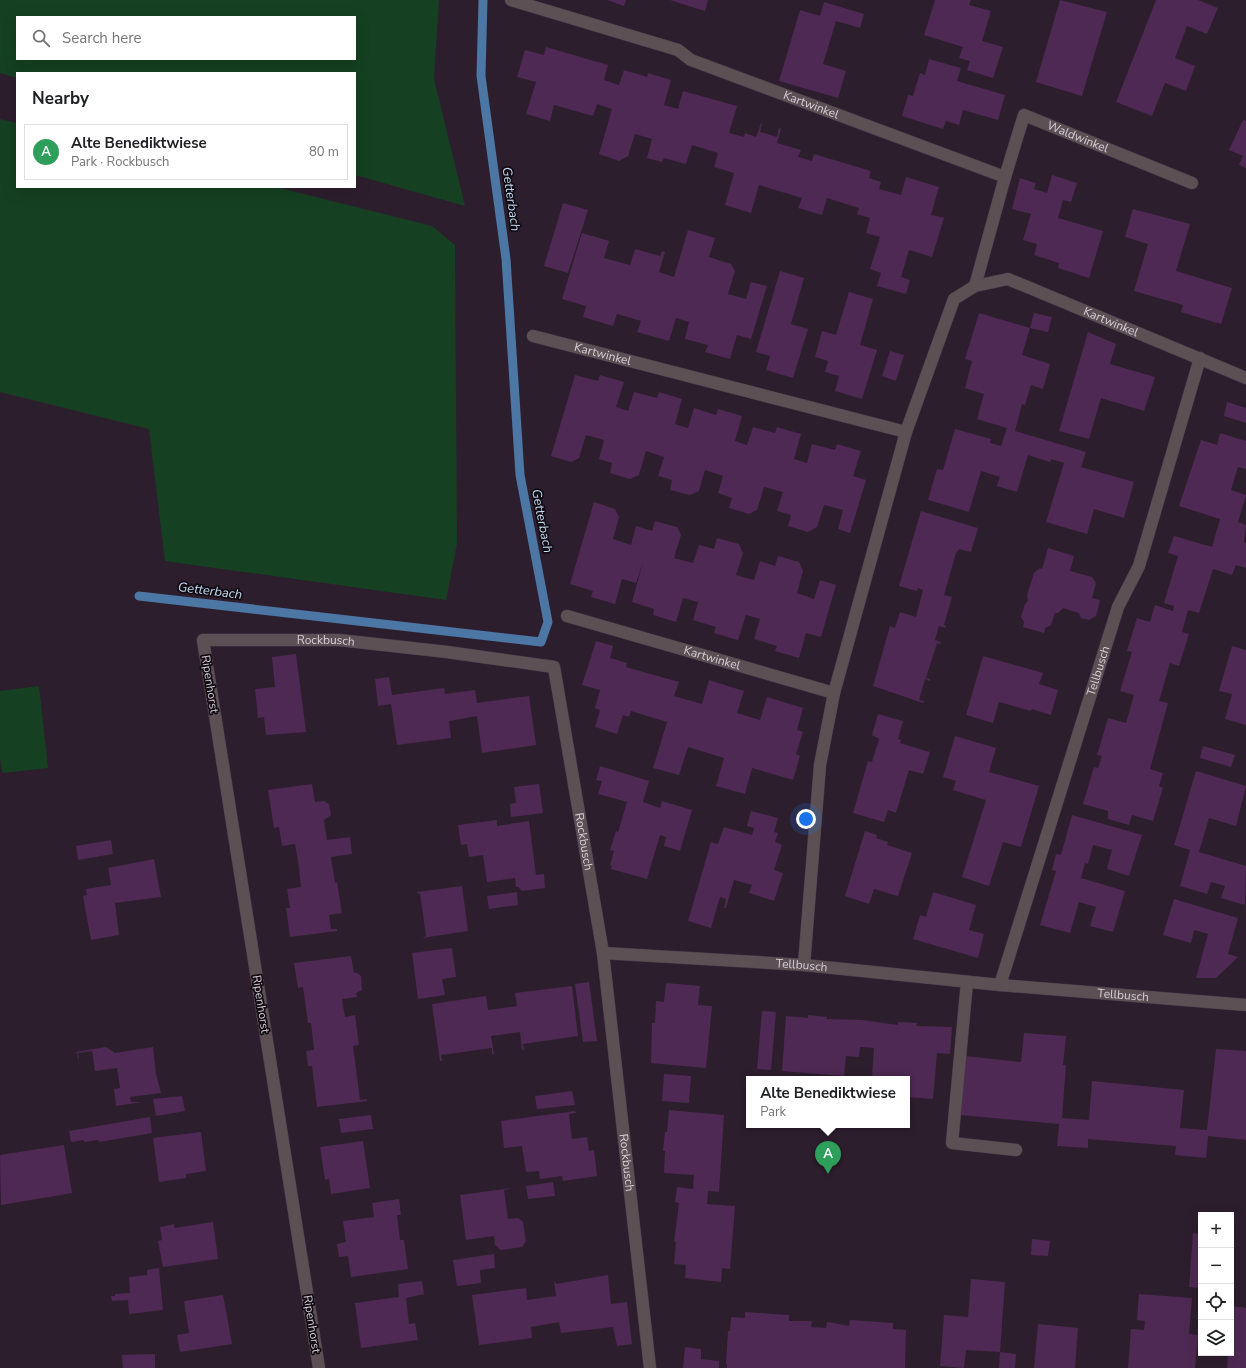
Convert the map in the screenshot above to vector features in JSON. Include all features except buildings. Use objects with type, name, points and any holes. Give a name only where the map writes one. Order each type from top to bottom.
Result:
[{"type":"street","name":"Kartwinkel","points":[[511,0],[678,50],[691,60],[1004,177]]},
{"type":"street","name":"Waldwinkel","points":[[1004,177],[1024,115],[1192,183]]},
{"type":"street","points":[[975,286],[1004,177]]},
{"type":"street","name":"Kartwinkel","points":[[804,965],[820,765],[834,694],[906,432],[954,299],[975,286],[1008,279],[1246,378]]},
{"type":"street","name":"Kartwinkel","points":[[533,336],[906,432]]},
{"type":"street","name":"Tellbusch","points":[[1000,985],[1118,607],[1138,566],[1200,358]]},
{"type":"street","name":"Kartwinkel","points":[[567,616],[834,694]]},
{"type":"street","name":"Rockbusch","points":[[203,640],[339,640],[554,666],[603,953],[650,1368]]},
{"type":"street","name":"Ripenhorst","points":[[203,640],[319,1368]]},
{"type":"street","name":"Tellbusch","points":[[603,953],[804,965],[1000,985],[1245,1003]]},
{"type":"street","points":[[967,982],[952,1144],[1016,1150]]},
{"type":"green space","points":[[0,0],[439,0],[434,79],[465,206],[356,175],[356,72],[16,72],[16,78],[0,73]]},
{"type":"green space","points":[[0,119],[16,123],[16,188],[280,188],[432,226],[455,245],[457,544],[446,600],[165,561],[149,429],[0,392]]},
{"type":"green space","points":[[39,686],[48,768],[2,773],[0,757],[0,691]]},
{"type":"waterway","name":"Getterbach","points":[[139,596],[541,642],[548,622],[520,475],[506,259],[481,76],[483,0]]},
{"type":"place","name":"Alte Benediktwiese","points":[[828,1174]]}]
